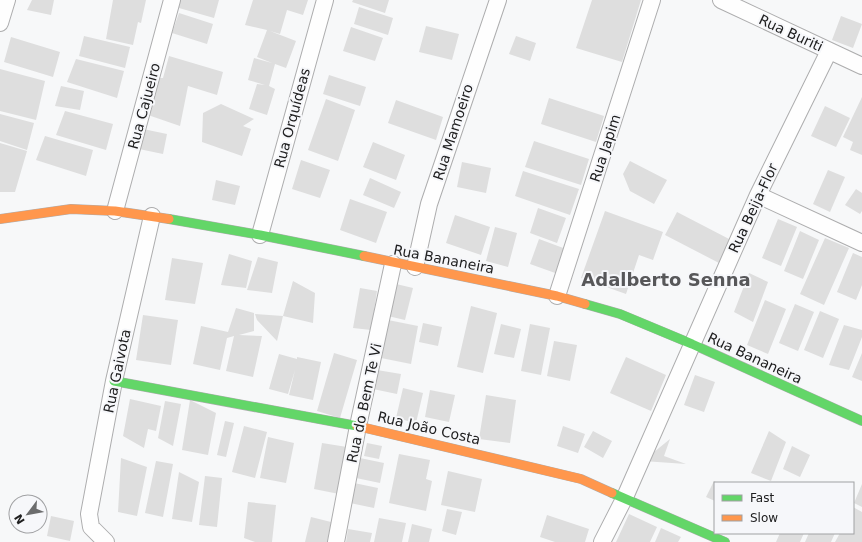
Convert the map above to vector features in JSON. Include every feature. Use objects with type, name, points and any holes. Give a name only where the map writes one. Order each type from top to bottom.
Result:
[{"type":"street","points":[[0,23],[7,0]]},
{"type":"street","name":"Rua Cajueiro","points":[[115,211],[172,0]]},
{"type":"street","name":"Rua Orquídeas","points":[[260,235],[325,0]]},
{"type":"street","name":"Rua Mamoeiro","points":[[415,266],[429,204],[498,0]]},
{"type":"street","name":"Rua Japim","points":[[557,296],[652,0]]},
{"type":"street","name":"Rua Buriti","points":[[721,0],[862,66]]},
{"type":"street","name":"Rua Beija-Flor","points":[[602,542],[625,497],[758,195],[829,51]]},
{"type":"street","points":[[758,195],[862,243]]},
{"type":"street","name":"Rua Bananeira","points":[[0,219],[33,212],[71,209],[115,211],[152,216],[260,235],[394,264],[415,266],[557,296],[620,314],[692,344],[862,422]]},
{"type":"street","name":"Rua Gaivota","points":[[106,542],[91,527],[89,514],[114,381],[152,216]]},
{"type":"street","name":"Rua do Bem Te Vi","points":[[336,542],[358,426],[394,264]]},
{"type":"street","name":"Rua João Costa","points":[[114,381],[358,426],[581,479],[725,542]]},
{"type":"building","points":[[32,0],[54,0],[51,15],[27,10]]},
{"type":"building","points":[[113,0],[146,0],[141,23],[138,22],[133,45],[106,39]]},
{"type":"building","points":[[178,0],[219,0],[214,18],[179,8]]},
{"type":"building","points":[[253,0],[308,0],[303,15],[287,10],[280,34],[270,31],[296,41],[286,68],[275,64],[269,86],[275,89],[267,115],[249,109],[257,84],[265,85],[248,80],[254,58],[272,63],[257,57],[267,30],[245,25]]},
{"type":"building","points":[[353,0],[389,0],[385,13],[352,2]]},
{"type":"building","points":[[592,0],[641,0],[622,62],[576,48]]},
{"type":"building","points":[[359,7],[393,18],[388,35],[354,24]]},
{"type":"building","points":[[179,13],[213,24],[207,44],[172,33]]},
{"type":"building","points":[[841,16],[862,24],[853,48],[832,40]]},
{"type":"building","points":[[426,26],[459,34],[452,60],[419,52]]},
{"type":"building","points":[[351,27],[383,38],[375,61],[343,51]]},
{"type":"building","points":[[84,36],[130,47],[125,68],[79,56]]},
{"type":"building","points":[[516,36],[536,43],[530,61],[509,54]]},
{"type":"building","points":[[11,37],[60,52],[53,77],[4,62]]},
{"type":"building","points":[[169,56],[223,72],[217,95],[188,86],[180,126],[148,115],[157,78],[163,78]]},
{"type":"building","points":[[76,59],[124,71],[117,98],[67,82]]},
{"type":"building","points":[[0,69],[45,81],[36,120],[0,111]]},
{"type":"building","points":[[329,75],[366,87],[360,106],[323,94]]},
{"type":"building","points":[[61,86],[84,91],[80,110],[55,106]]},
{"type":"building","points":[[862,97],[862,155],[850,150],[853,142],[843,137]]},
{"type":"building","points":[[549,98],[604,116],[596,142],[541,124]]},
{"type":"building","points":[[326,99],[355,110],[338,161],[308,150]]},
{"type":"building","points":[[396,100],[443,117],[436,140],[388,123]]},
{"type":"building","points":[[221,104],[254,119],[243,126],[251,129],[242,156],[202,142],[203,113]]},
{"type":"building","points":[[825,106],[850,118],[836,147],[811,136]]},
{"type":"building","points":[[65,111],[113,124],[106,150],[56,135]]},
{"type":"building","points":[[0,114],[34,123],[27,150],[0,141]]},
{"type":"building","points":[[143,129],[167,134],[163,154],[139,149]]},
{"type":"building","points":[[45,136],[93,150],[86,176],[36,160]]},
{"type":"building","points":[[534,141],[589,159],[581,185],[525,167]]},
{"type":"building","points":[[373,142],[405,155],[396,180],[363,167]]},
{"type":"building","points":[[0,143],[27,151],[15,192],[0,192]]},
{"type":"building","points":[[301,160],[330,170],[320,198],[292,189]]},
{"type":"building","points":[[630,161],[667,180],[654,204],[630,191],[623,174]]},
{"type":"building","points":[[462,162],[491,168],[486,193],[457,187]]},
{"type":"building","points":[[828,170],[845,177],[830,212],[813,204]]},
{"type":"building","points":[[523,171],[579,189],[570,215],[515,196]]},
{"type":"building","points":[[370,178],[401,192],[394,208],[363,195]]},
{"type":"building","points":[[216,180],[240,186],[235,205],[212,200]]},
{"type":"building","points":[[856,189],[862,193],[862,211],[860,214],[845,205]]},
{"type":"building","points":[[350,199],[387,212],[376,243],[340,230]]},
{"type":"building","points":[[538,208],[566,218],[557,243],[530,233]]},
{"type":"building","points":[[605,211],[663,232],[653,260],[639,255],[626,294],[581,278]]},
{"type":"building","points":[[677,212],[731,240],[719,263],[665,235]]},
{"type":"building","points":[[455,215],[490,227],[481,255],[446,243]]},
{"type":"building","points":[[778,219],[797,227],[781,266],[762,258]]},
{"type":"building","points":[[495,227],[517,233],[508,267],[486,261]]},
{"type":"building","points":[[800,231],[819,240],[803,279],[784,271]]},
{"type":"building","points":[[825,238],[849,248],[824,305],[800,294]]},
{"type":"building","points":[[539,239],[566,249],[558,274],[530,264]]},
{"type":"building","points":[[853,253],[862,257],[862,285],[856,300],[837,292]]},
{"type":"building","points":[[229,254],[252,261],[246,288],[221,285]]},
{"type":"building","points":[[258,257],[278,262],[272,293],[247,290]]},
{"type":"building","points":[[172,258],[203,263],[195,304],[165,300]]},
{"type":"building","points":[[749,273],[768,282],[753,322],[734,312]]},
{"type":"building","points":[[293,281],[315,293],[313,323],[283,316]]},
{"type":"building","points":[[396,284],[413,288],[405,320],[388,316]]},
{"type":"building","points":[[360,288],[377,291],[371,330],[353,328]]},
{"type":"building","points":[[765,300],[786,309],[768,354],[747,345]]},
{"type":"building","points":[[795,304],[814,312],[798,351],[779,343]]},
{"type":"building","points":[[471,306],[497,313],[483,373],[457,367]]},
{"type":"building","points":[[236,308],[254,313],[254,331],[239,335],[262,336],[253,377],[226,371],[234,336],[227,338],[220,370],[193,364],[201,326],[228,332]]},
{"type":"building","points":[[820,311],[839,319],[823,358],[804,350]]},
{"type":"building","points":[[255,314],[283,316],[277,341],[257,320]]},
{"type":"building","points":[[143,315],[178,320],[171,365],[136,360]]},
{"type":"building","points":[[388,320],[418,326],[411,364],[381,358]]},
{"type":"building","points":[[423,323],[442,327],[438,346],[419,342]]},
{"type":"building","points":[[501,324],[521,329],[514,358],[494,354]]},
{"type":"building","points":[[530,324],[550,328],[541,375],[521,371]]},
{"type":"building","points":[[844,325],[862,330],[862,337],[849,370],[829,365]]},
{"type":"building","points":[[554,341],[577,345],[570,381],[547,376]]},
{"type":"building","points":[[334,353],[357,360],[340,418],[317,411]]},
{"type":"building","points":[[862,353],[862,381],[852,377]]},
{"type":"building","points":[[279,354],[297,359],[297,357],[321,362],[313,400],[289,395],[295,370],[288,394],[269,389]]},
{"type":"building","points":[[626,357],[666,375],[651,411],[610,393]]},
{"type":"building","points":[[377,370],[401,374],[397,394],[373,389]]},
{"type":"building","points":[[695,375],[715,382],[704,412],[684,405]]},
{"type":"building","points":[[403,388],[423,393],[416,423],[396,418]]},
{"type":"building","points":[[430,390],[455,395],[449,422],[425,417]]},
{"type":"building","points":[[486,395],[516,400],[510,443],[479,439]]},
{"type":"building","points":[[130,399],[161,406],[156,431],[148,429],[144,448],[123,436]]},
{"type":"building","points":[[190,400],[216,413],[208,455],[182,450]]},
{"type":"building","points":[[165,401],[181,404],[173,446],[158,438]]},
{"type":"building","points":[[225,421],[234,423],[226,457],[217,455]]},
{"type":"building","points":[[244,426],[267,432],[255,478],[232,472]]},
{"type":"building","points":[[563,426],[585,434],[578,453],[557,446]]},
{"type":"building","points":[[593,431],[612,441],[603,458],[584,447]]},
{"type":"building","points":[[769,431],[786,442],[771,481],[751,473]]},
{"type":"building","points":[[268,437],[294,443],[286,483],[260,478]]},
{"type":"building","points":[[670,439],[664,456],[686,464],[643,461]]},
{"type":"building","points":[[322,443],[347,447],[339,494],[314,489]]},
{"type":"building","points":[[367,443],[382,446],[379,459],[364,456]]},
{"type":"building","points":[[792,446],[810,455],[800,477],[783,469]]},
{"type":"building","points":[[399,454],[430,460],[426,479],[432,481],[426,511],[389,503]]},
{"type":"building","points":[[121,458],[147,467],[137,516],[118,512]]},
{"type":"building","points":[[360,458],[384,463],[380,483],[356,478]]},
{"type":"building","points":[[156,461],[173,464],[163,517],[145,513]]},
{"type":"building","points":[[448,471],[482,479],[475,512],[441,505]]},
{"type":"building","points":[[179,472],[199,482],[192,522],[172,519]]},
{"type":"building","points":[[205,476],[222,478],[217,527],[199,525]]},
{"type":"building","points":[[714,481],[716,482],[714,482],[714,501],[706,497]]},
{"type":"building","points":[[354,483],[378,488],[374,508],[350,503]]},
{"type":"building","points":[[862,484],[862,507],[854,503]]},
{"type":"building","points":[[248,502],[276,505],[272,542],[255,542],[244,538]]},
{"type":"building","points":[[854,508],[862,512],[862,542],[835,542],[839,534],[854,534]]},
{"type":"building","points":[[447,509],[462,512],[456,535],[442,531]]},
{"type":"building","points":[[629,514],[657,527],[650,542],[616,542]]},
{"type":"building","points":[[547,515],[589,529],[585,542],[555,542],[540,537]]},
{"type":"building","points":[[51,516],[74,521],[70,541],[47,536]]},
{"type":"building","points":[[311,517],[331,522],[327,542],[305,542]]},
{"type":"building","points":[[379,518],[406,523],[402,542],[374,542]]},
{"type":"building","points":[[412,524],[432,529],[429,542],[408,542]]},
{"type":"building","points":[[661,528],[681,537],[678,542],[655,542]]},
{"type":"building","points":[[348,529],[372,533],[370,542],[346,542]]},
{"type":"building","points":[[780,534],[804,534],[800,542],[776,542]]},
{"type":"building","points":[[809,534],[835,534],[831,542],[805,542]]},
{"type":"traffic: fast","points":[[169,219],[260,235],[364,256]]},
{"type":"traffic: fast","points":[[585,304],[620,314],[692,344],[862,421]]},
{"type":"traffic: fast","points":[[114,381],[357,426]]},
{"type":"traffic: fast","points":[[612,493],[725,542]]},
{"type":"traffic: slow","points":[[0,219],[71,209],[115,211],[169,219]]},
{"type":"traffic: slow","points":[[364,256],[557,296],[585,304]]},
{"type":"traffic: slow","points":[[357,426],[581,479],[612,493]]},
{"type":"district","name":"Adalberto Senna","points":[[666,280]]}]
